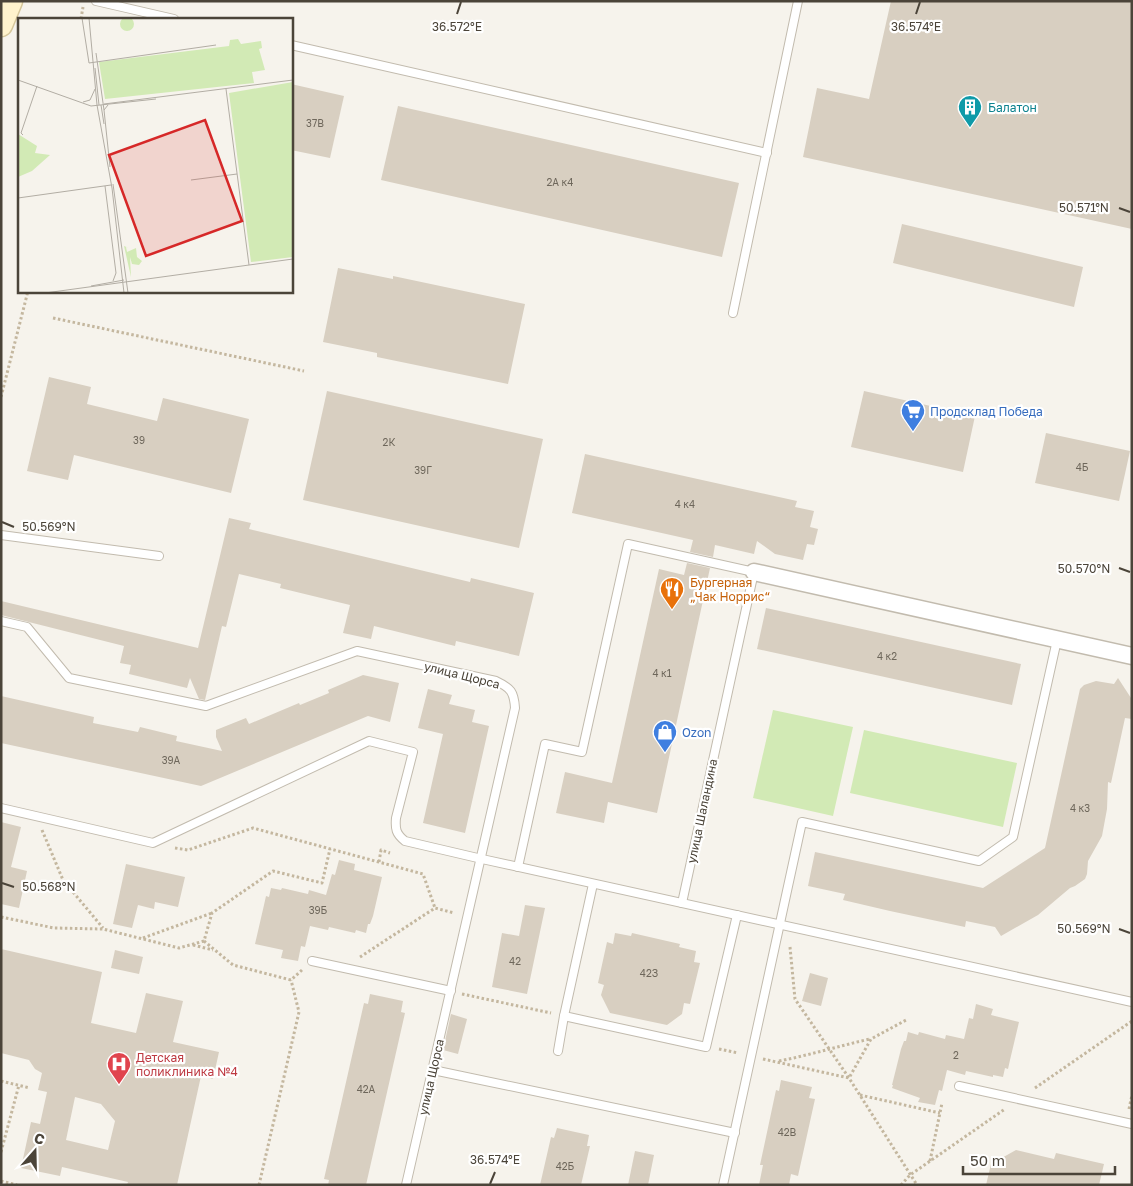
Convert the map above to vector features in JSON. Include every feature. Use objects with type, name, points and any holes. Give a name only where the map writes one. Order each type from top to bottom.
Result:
[{"type":"main road","points":[[1,25],[11,1]]},
{"type":"street","points":[[754,572],[1132,656]]},
{"type":"lane","points":[[96,1],[170,18]]},
{"type":"lane","points":[[733,313],[798,1]]},
{"type":"lane","points":[[292,45],[767,154]]},
{"type":"lane","points":[[1,535],[159,556]]},
{"type":"lane","points":[[518,867],[545,744],[582,752],[628,544],[754,572]]},
{"type":"lane","name":"улица Шаландина","points":[[682,903],[754,572]]},
{"type":"lane","name":"улица Щорса","points":[[1,620],[27,627],[69,678],[206,706],[357,651],[496,681],[508,687],[514,697],[515,708],[406,1185]]},
{"type":"lane","points":[[723,1185],[802,822],[979,861],[1013,837],[1056,640]]},
{"type":"lane","points":[[1,808],[153,843],[369,741],[413,752],[395,828],[399,836],[405,841],[1132,1002]]},
{"type":"lane","points":[[558,1051],[593,884]]},
{"type":"lane","points":[[564,1016],[706,1047],[737,915]]},
{"type":"lane","points":[[312,961],[451,991]]},
{"type":"lane","points":[[433,1070],[735,1133]]},
{"type":"lane","points":[[959,1086],[1132,1124]]},
{"type":"path","points":[[82,18],[84,1]]},
{"type":"path","points":[[1,398],[28,292]]},
{"type":"path","points":[[53,318],[304,371]]},
{"type":"path","points":[[36,816],[63,880],[103,929]]},
{"type":"path","points":[[153,843],[188,850],[253,828],[423,874],[435,908]]},
{"type":"path","points":[[142,939],[212,913],[273,871],[322,883],[330,849]]},
{"type":"path","points":[[379,862],[381,850],[390,852]]},
{"type":"path","points":[[344,968],[435,908],[454,913]]},
{"type":"path","points":[[204,941],[212,913]]},
{"type":"path","points":[[1,917],[54,928],[103,929],[179,948],[204,941]]},
{"type":"path","points":[[792,927],[789,938],[795,999],[849,1078],[917,1185]]},
{"type":"path","points":[[204,941],[233,965],[291,980]]},
{"type":"path","points":[[192,944],[215,951]]},
{"type":"path","points":[[291,980],[312,961]]},
{"type":"path","points":[[260,1185],[299,1012],[291,980]]},
{"type":"path","points":[[451,991],[537,1010]]},
{"type":"path","points":[[776,1062],[820,1053],[828,1048],[871,1039],[908,1019]]},
{"type":"path","points":[[849,1078],[871,1039]]},
{"type":"path","points":[[706,1047],[849,1078]]},
{"type":"path","points":[[1,1081],[30,1088]]},
{"type":"path","points":[[1,1152],[19,1086]]},
{"type":"path","points":[[860,1095],[940,1114]]},
{"type":"path","points":[[930,1162],[942,1103]]},
{"type":"path","points":[[1,1181],[17,1185]]},
{"type":"green space","points":[[773,710],[853,727],[833,816],[753,798]]},
{"type":"green space","points":[[864,730],[1017,763],[1003,827],[850,793]]},
{"type":"building","name":"Балатон","points":[[891,1],[1132,1],[1132,229],[803,157],[817,88],[869,99]]},
{"type":"building","points":[[292,84],[344,96],[330,158],[292,150]]},
{"type":"building","points":[[398,106],[739,183],[722,257],[381,180]]},
{"type":"building","points":[[902,224],[1083,267],[1074,307],[893,263]]},
{"type":"building","points":[[338,268],[393,279],[393,276],[525,304],[508,384],[377,357],[377,353],[323,342]]},
{"type":"building","points":[[49,377],[91,387],[87,404],[157,421],[163,398],[249,419],[231,493],[74,455],[68,480],[27,471]]},
{"type":"building","points":[[327,391],[543,439],[519,548],[303,500]]},
{"type":"building","name":"Продсклад Победа","points":[[864,391],[975,416],[963,472],[851,447]]},
{"type":"building","points":[[1046,433],[1130,451],[1119,501],[1035,483]]},
{"type":"building","points":[[585,454],[797,501],[795,507],[814,511],[810,527],[818,529],[814,545],[807,544],[803,560],[775,554],[757,541],[754,554],[715,545],[713,557],[690,552],[693,540],[572,513]]},
{"type":"building","points":[[229,518],[251,523],[249,529],[470,582],[471,578],[534,593],[519,656],[456,641],[455,646],[374,626],[371,639],[343,633],[350,605],[280,588],[281,584],[239,574],[226,627],[222,626],[205,700],[199,699],[190,678],[187,688],[129,674],[131,665],[120,663],[124,646],[1,615],[1,601],[198,648]]},
{"type":"building","points":[[687,563],[710,568],[657,813],[608,802],[604,823],[556,813],[565,772],[612,783],[659,569],[684,575]]},
{"type":"building","points":[[766,608],[1021,664],[1012,705],[757,649]]},
{"type":"building","points":[[363,675],[399,683],[390,722],[368,716],[201,786],[1,743],[1,696],[94,717],[93,723],[138,732],[140,727],[177,736],[176,741],[222,751],[216,737],[216,730],[246,718],[249,724],[299,703],[300,705],[329,693],[328,690]]},
{"type":"building","points":[[1118,678],[1131,698],[1132,719],[1125,718],[1111,783],[1108,782],[1107,809],[1102,836],[1088,861],[1085,879],[1070,888],[1038,915],[1001,936],[995,927],[966,921],[965,927],[890,911],[843,900],[845,894],[808,886],[815,852],[983,888],[1045,848],[1080,689],[1084,685],[1096,681],[1114,684]]},
{"type":"building","points":[[428,689],[452,695],[449,704],[475,710],[472,722],[489,726],[465,833],[423,823],[443,734],[418,728]]},
{"type":"building","points":[[1,822],[21,827],[11,867],[27,871],[19,908],[1,904]]},
{"type":"building","points":[[339,860],[355,864],[354,870],[382,877],[373,916],[370,924],[368,924],[366,933],[356,930],[355,933],[329,927],[328,930],[310,926],[305,947],[301,946],[298,961],[281,958],[283,950],[255,944],[266,896],[269,897],[271,888],[281,890],[282,888],[308,894],[309,890],[326,895],[332,874],[335,875]]},
{"type":"building","points":[[126,864],[185,877],[178,907],[155,902],[154,909],[138,905],[132,928],[113,924]]},
{"type":"building","points":[[525,905],[545,908],[527,994],[492,987],[502,933],[519,936]]},
{"type":"building","points":[[615,933],[631,936],[632,933],[680,944],[679,947],[696,951],[694,962],[700,963],[690,1004],[684,1003],[682,1014],[667,1025],[610,1013],[601,995],[604,985],[598,983],[607,942],[613,944]]},
{"type":"building","name":"Детская поликлиника №4","points":[[1,949],[102,972],[91,1023],[136,1033],[146,993],[183,1001],[173,1042],[219,1052],[213,1079],[201,1076],[177,1185],[127,1185],[128,1182],[62,1167],[60,1176],[21,1168],[31,1122],[40,1124],[47,1092],[38,1090],[42,1073],[35,1069],[29,1060],[1,1053]],"holes":[[[75,1097],[101,1104],[115,1121],[108,1150],[66,1140]]]},
{"type":"building","points":[[115,950],[143,957],[139,974],[111,968]]},
{"type":"building","points":[[810,973],[828,978],[821,1006],[802,1001]]},
{"type":"building","points":[[370,994],[403,1001],[401,1012],[405,1013],[366,1185],[328,1185],[329,1180],[324,1179],[364,1003],[368,1004]]},
{"type":"building","points":[[976,1004],[993,1009],[991,1015],[1019,1022],[1008,1069],[1005,1068],[1003,1077],[993,1075],[993,1077],[966,1071],[965,1075],[947,1070],[942,1091],[939,1090],[935,1105],[918,1102],[920,1098],[892,1088],[901,1049],[904,1041],[906,1041],[908,1032],[918,1035],[919,1032],[945,1039],[946,1035],[964,1039],[969,1018],[973,1019]]},
{"type":"building","points":[[451,1014],[467,1019],[458,1054],[443,1050]]},
{"type":"building","points":[[781,1080],[812,1087],[809,1098],[815,1099],[798,1176],[791,1174],[789,1185],[759,1185],[763,1165],[760,1165],[776,1090],[779,1091]]},
{"type":"building","points":[[557,1128],[589,1135],[587,1146],[590,1146],[581,1185],[540,1185],[551,1137],[554,1138]]},
{"type":"building","points":[[1016,1150],[1054,1159],[1056,1153],[1104,1164],[1099,1185],[986,1185],[991,1164]]},
{"type":"building","points":[[635,1151],[654,1155],[648,1185],[628,1185]]},
{"type":"place","name":"Балатон","points":[[970,128]]},
{"type":"place","name":"Продсклад Победа","points":[[913,432]]},
{"type":"place","name":"Бургерная „Чак Норрис“","points":[[672,610]]},
{"type":"place","name":"Ozon","points":[[665,753]]},
{"type":"place","name":"Детская поликлиника №4","points":[[119,1085]]}]
